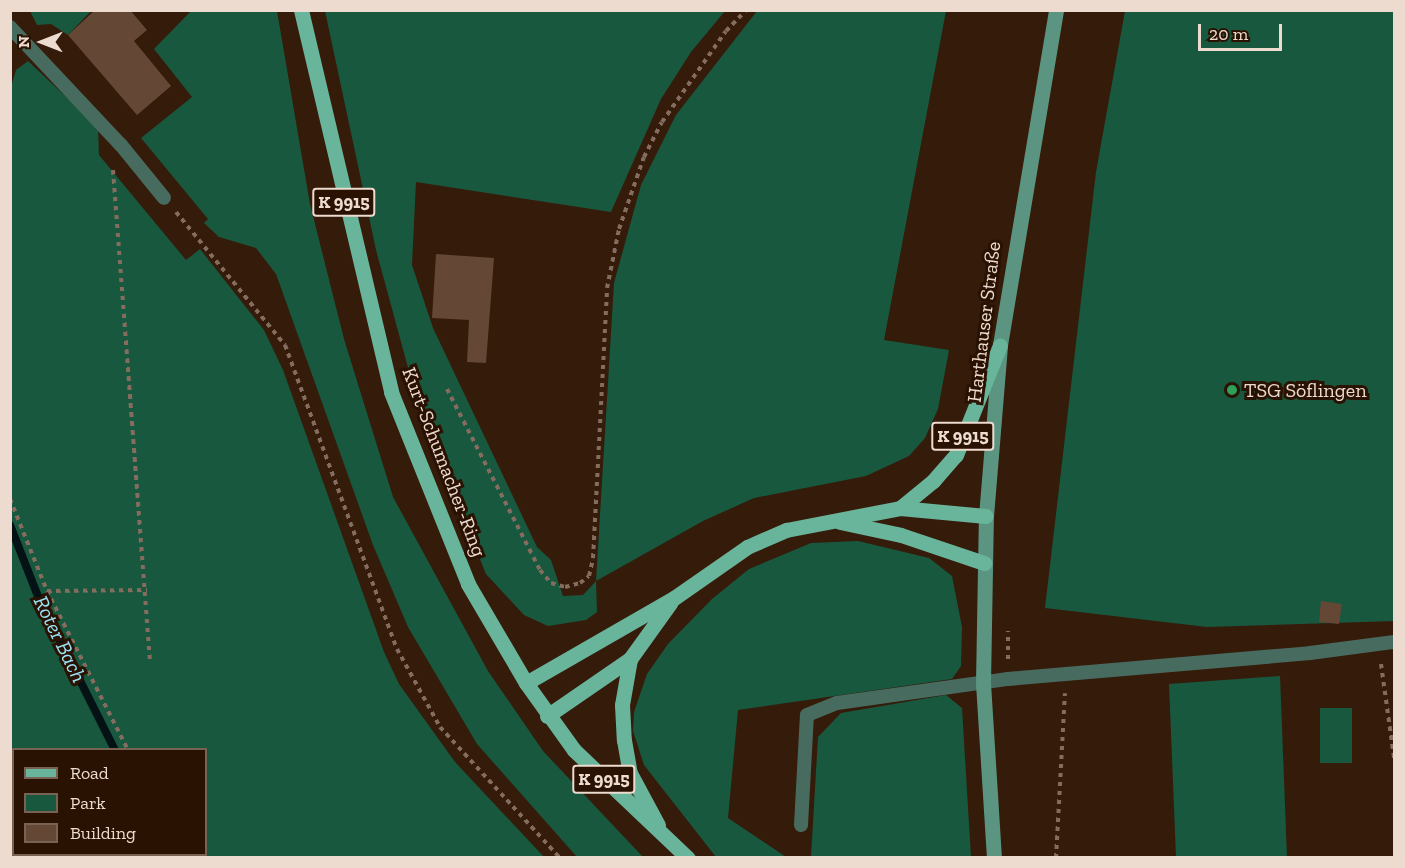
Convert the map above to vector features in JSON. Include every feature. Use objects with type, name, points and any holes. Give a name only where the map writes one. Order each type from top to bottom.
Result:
[{"type":"main road","name":"Kurt-Schumacher-Ring","points":[[301,10],[391,392],[468,584],[525,683],[574,750],[688,858]]},
{"type":"main road","name":"K 9915","points":[[900,508],[933,481],[956,455],[1000,345]]},
{"type":"main road","name":"K 9915","points":[[525,683],[674,598],[747,547],[786,530],[900,508],[986,516]]},
{"type":"main road","name":"K 9915","points":[[834,521],[901,535],[984,562]]},
{"type":"main road","name":"K 9915","points":[[548,716],[630,659],[674,598]]},
{"type":"main road","name":"K 9915","points":[[630,659],[622,705],[630,773],[665,838]]},
{"type":"street","name":"Harthauser Straße","points":[[994,858],[983,683],[986,516],[1000,345],[1018,220],[1056,10]]},
{"type":"lane","points":[[10,27],[121,145],[164,198]]},
{"type":"lane","points":[[801,825],[807,715],[837,704],[1008,679],[1392,642]]},
{"type":"path","points":[[447,389],[540,570],[551,583],[565,587],[580,583],[589,576],[593,558],[607,288],[619,229],[644,157],[662,122],[726,32],[746,10]]},
{"type":"path","points":[[121,145],[112,158],[147,590],[150,660]]},
{"type":"path","points":[[164,198],[285,345],[398,649],[440,727],[560,858]]},
{"type":"path","points":[[10,499],[47,591],[127,748]]},
{"type":"path","points":[[47,591],[147,590]]},
{"type":"path","points":[[1008,623],[1008,679]]},
{"type":"path","points":[[1369,645],[1381,663],[1395,758]]},
{"type":"path","points":[[1056,858],[1066,674]]},
{"type":"green space","points":[[30,10],[91,11],[68,35],[51,24],[37,25]]},
{"type":"green space","points":[[191,11],[277,11],[310,204],[344,339],[393,497],[488,671],[543,751],[643,857],[577,857],[477,744],[408,627],[373,545],[276,274],[256,248],[219,237],[204,223],[208,219],[141,138],[192,97],[154,49]]},
{"type":"green space","points":[[325,11],[725,11],[691,52],[661,99],[611,212],[416,182],[412,265],[433,328],[537,547],[551,560],[563,596],[583,595],[596,581],[597,612],[586,620],[548,626],[524,615],[486,574],[419,408],[376,250]]},
{"type":"green space","points":[[757,11],[946,11],[884,340],[949,350],[938,409],[925,438],[909,456],[866,476],[754,498],[703,521],[596,581],[614,283],[641,185],[676,115]]},
{"type":"green space","name":"TSG Söflingen","points":[[1125,11],[1394,11],[1394,621],[1207,627],[1045,608],[1096,172]]},
{"type":"green space","points":[[28,61],[98,127],[99,155],[186,260],[200,249],[264,330],[283,370],[384,652],[399,684],[455,762],[544,857],[11,858],[10,90],[16,70]]},
{"type":"green space","points":[[858,541],[929,558],[952,576],[962,627],[961,666],[952,679],[738,710],[728,818],[786,857],[716,857],[644,765],[633,731],[634,712],[647,674],[668,644],[712,599],[749,569],[811,543]]},
{"type":"green space","points":[[1280,676],[1287,857],[1176,857],[1169,684]]},
{"type":"green space","points":[[946,695],[962,708],[971,857],[811,857],[818,737],[841,713]]},
{"type":"green space","points":[[1320,708],[1352,708],[1352,763],[1320,763]]},
{"type":"building","points":[[95,10],[130,10],[147,30],[134,41],[171,86],[137,115],[68,35]]},
{"type":"building","points":[[436,254],[494,258],[486,363],[467,362],[469,320],[432,318]]},
{"type":"building","points":[[1321,601],[1342,604],[1339,624],[1319,622]]},
{"type":"waterway","name":"Roter Bach","points":[[10,525],[39,599],[114,748]]},
{"type":"place","name":"TSG Söflingen","points":[[1232,390]]}]
